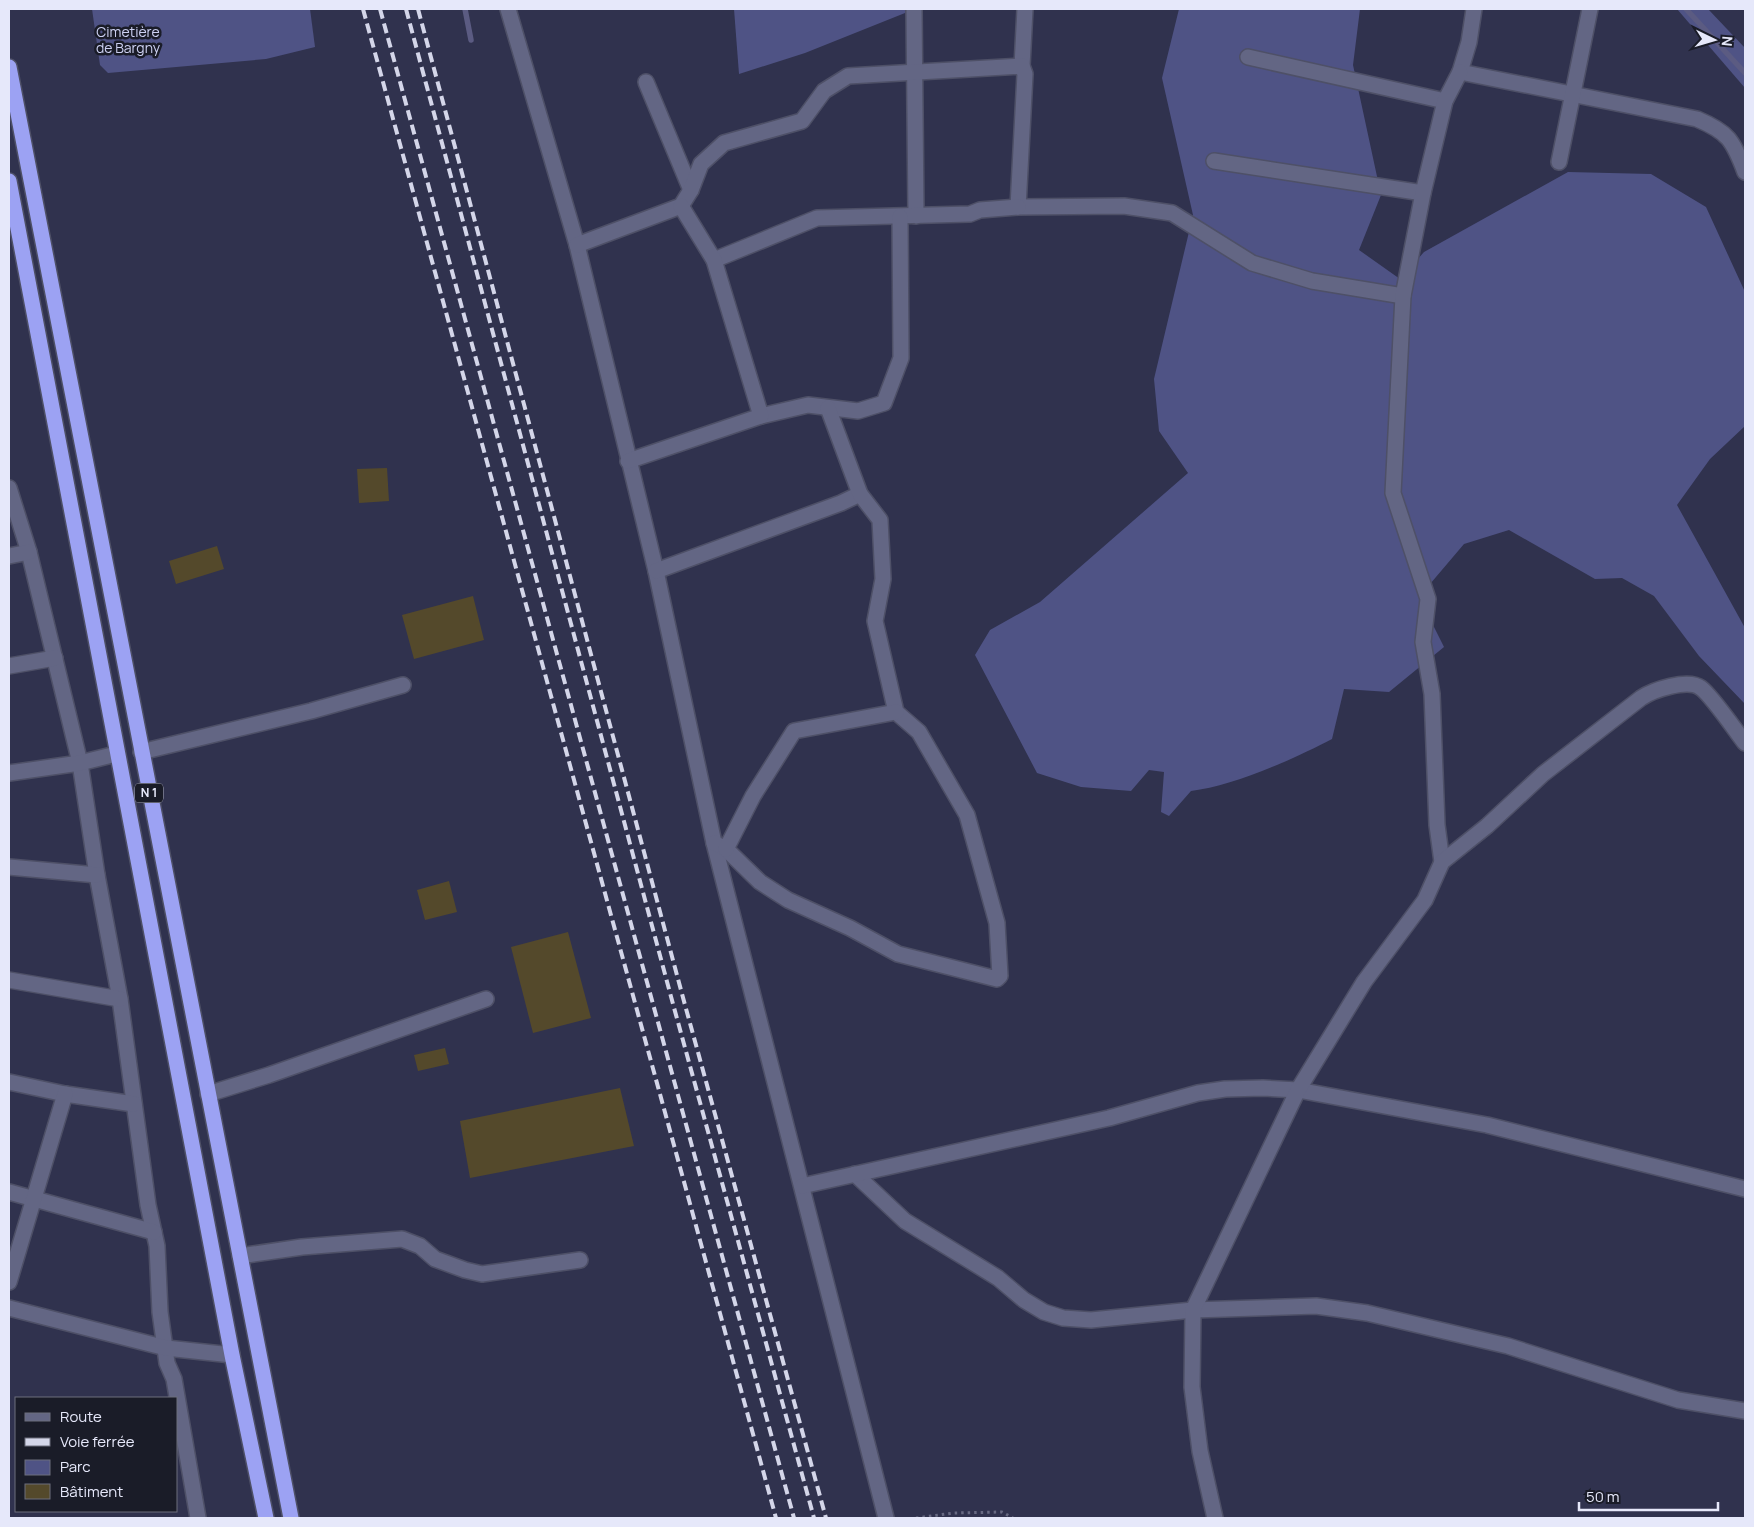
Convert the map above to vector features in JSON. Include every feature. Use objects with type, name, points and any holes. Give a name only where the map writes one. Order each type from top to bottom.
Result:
[{"type":"highway","name":"N 1","points":[[9,67],[291,1518]]},
{"type":"highway","name":"N 1","points":[[9,181],[116,754],[232,1355],[266,1518]]},
{"type":"street","points":[[508,9],[577,245],[802,1186],[886,1518]]},
{"type":"street","points":[[914,9],[916,216]]},
{"type":"street","points":[[1018,207],[1025,74],[1022,66],[1025,9]]},
{"type":"street","points":[[1442,862],[1437,825],[1432,694],[1424,642],[1428,599],[1392,493],[1403,296],[1423,194],[1445,102],[1460,72],[1470,42],[1474,9]]},
{"type":"street","points":[[1559,162],[1590,9]]},
{"type":"street","points":[[1248,57],[1445,102]]},
{"type":"street","points":[[577,245],[681,206],[691,190],[701,164],[724,143],[802,121],[824,90],[848,76],[1022,66]]},
{"type":"street","points":[[1460,72],[1574,93],[1697,119],[1721,129],[1738,153],[1745,172]]},
{"type":"street","points":[[646,82],[691,190]]},
{"type":"street","points":[[1214,161],[1423,194]]},
{"type":"street","points":[[681,206],[714,260],[761,416]]},
{"type":"street","points":[[714,260],[817,218],[970,214],[980,210],[1018,207],[1124,206],[1172,213],[1252,264],[1312,281],[1403,296]]},
{"type":"street","points":[[628,460],[761,416],[808,405],[858,411],[884,403],[901,358],[900,217]]},
{"type":"street","points":[[720,846],[760,882],[788,900],[850,928],[898,954],[997,979],[1000,976],[997,923],[967,815],[919,732],[896,712],[875,621],[883,578],[880,520],[860,494],[828,408]]},
{"type":"street","points":[[9,488],[29,552],[80,764],[97,875],[120,999],[154,1232],[158,1261],[160,1312],[167,1362],[174,1379],[177,1397]]},
{"type":"street","points":[[656,571],[841,503],[860,494]]},
{"type":"street","points":[[9,556],[29,552]]},
{"type":"street","points":[[9,666],[55,658]]},
{"type":"street","points":[[1215,1518],[1200,1450],[1192,1387],[1193,1310],[1298,1090],[1364,982],[1425,900],[1442,862],[1487,826],[1543,774],[1641,698],[1655,690],[1689,684],[1702,688],[1745,743]]},
{"type":"street","points":[[141,752],[311,711],[403,685]]},
{"type":"street","points":[[720,846],[794,732],[896,712]]},
{"type":"street","points":[[9,773],[80,764],[116,754]]},
{"type":"street","points":[[9,867],[97,875]]},
{"type":"street","points":[[9,980],[120,999]]},
{"type":"street","points":[[208,1094],[269,1075],[486,999]]},
{"type":"street","points":[[9,1082],[65,1094],[134,1104]]},
{"type":"street","points":[[802,1186],[1109,1118],[1198,1092],[1225,1089],[1298,1090],[1487,1125],[1745,1189]]},
{"type":"street","points":[[9,1282],[65,1094]]},
{"type":"street","points":[[855,1174],[905,1221],[998,1278],[1024,1300],[1044,1312],[1063,1318],[1091,1320],[1193,1310],[1316,1306],[1367,1313],[1508,1346],[1678,1400],[1745,1411]]},
{"type":"street","points":[[9,1192],[154,1232]]},
{"type":"street","points":[[240,1256],[302,1247],[402,1239],[420,1246],[435,1258],[465,1270],[482,1274],[580,1260]]},
{"type":"street","points":[[9,1308],[166,1348],[232,1355]]},
{"type":"street","points":[[178,1402],[198,1518]]},
{"type":"path","points":[[916,1518],[954,1513],[1002,1512],[1013,1518]]},
{"type":"green space","name":"Cimetière de Bargny","points":[[92,9],[310,9],[315,47],[266,59],[108,73],[100,65]]},
{"type":"green space","points":[[734,9],[915,9],[805,53],[739,74]]},
{"type":"green space","points":[[1179,9],[1360,9],[1353,65],[1381,195],[1359,250],[1400,279],[1424,252],[1568,172],[1651,174],[1706,207],[1745,292],[1745,426],[1710,459],[1677,505],[1745,628],[1745,704],[1699,656],[1654,596],[1622,578],[1595,579],[1509,530],[1464,544],[1419,597],[1444,647],[1389,692],[1344,689],[1332,739],[1282,763],[1244,778],[1191,791],[1169,816],[1161,812],[1164,772],[1149,770],[1131,791],[1081,787],[1037,773],[975,655],[990,630],[1040,602],[1188,473],[1159,431],[1154,379],[1193,215],[1162,78]]},
{"type":"green space","points":[[1677,9],[1708,9],[1745,48],[1745,88]]},
{"type":"building","points":[[387,468],[389,501],[359,503],[357,469]]},
{"type":"building","points":[[217,546],[224,569],[176,584],[169,561]]},
{"type":"building","points":[[473,596],[484,640],[414,659],[402,615]]},
{"type":"building","points":[[449,881],[457,912],[425,920],[417,890]]},
{"type":"building","points":[[568,932],[591,1018],[533,1033],[511,947]]},
{"type":"building","points":[[445,1048],[449,1064],[418,1071],[414,1055]]},
{"type":"building","points":[[620,1088],[634,1146],[470,1178],[460,1121]]},
{"type":"waterway","points":[[465,9],[471,40]]},
{"type":"waterway","points":[[1686,9],[1745,73]]},
{"type":"railway","points":[[363,9],[776,1518]]},
{"type":"railway","points":[[380,9],[794,1518]]},
{"type":"railway","points":[[406,9],[673,1004],[814,1518]]},
{"type":"railway","points":[[418,9],[685,1005],[826,1518]]}]
